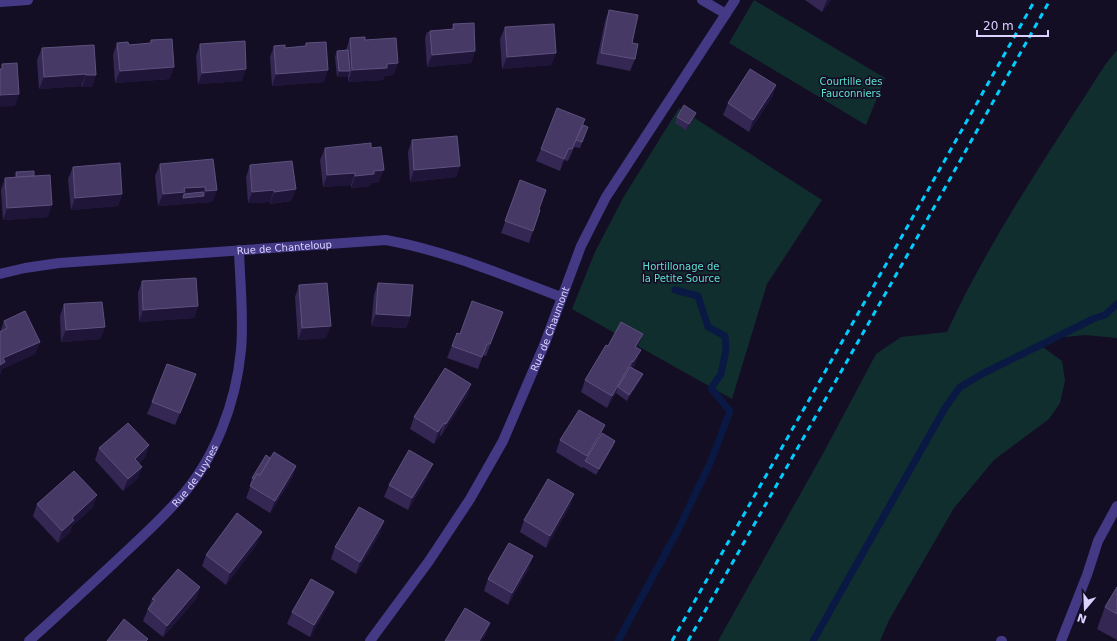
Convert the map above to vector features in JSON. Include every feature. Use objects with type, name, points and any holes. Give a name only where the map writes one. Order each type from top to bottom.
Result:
[{"type":"street","points":[[0,2],[28,0]]},
{"type":"street","points":[[702,0],[726,14]]},
{"type":"street","name":"Rue de Chaumont","points":[[370,641],[429,561],[470,500],[503,441],[545,343],[581,246],[606,196],[735,0]]},
{"type":"street","name":"Rue de Chanteloup","points":[[0,274],[25,268],[59,263],[386,240],[414,245],[453,257],[561,297]]},
{"type":"street","name":"Rue de Luynes","points":[[29,641],[150,530],[180,499],[208,458],[224,424],[235,389],[241,350],[242,313],[238,250]]},
{"type":"street","points":[[1061,641],[1087,575],[1098,541],[1117,506]]},
{"type":"green space","name":"Courtille des Fauconniers","points":[[754,0],[885,78],[866,125],[729,43]]},
{"type":"green space","points":[[1117,50],[1117,338],[1085,335],[1064,337],[1043,347],[1062,361],[1065,381],[1060,403],[1049,419],[994,460],[954,508],[889,620],[880,641],[718,641],[825,450],[876,354],[901,337],[947,332],[1001,229],[1105,65]]},
{"type":"green space","name":"Hortillonage de la Petite Source","points":[[679,108],[822,200],[767,284],[732,399],[572,309],[595,252],[623,198]]},
{"type":"building","points":[[609,10],[638,15],[632,43],[638,44],[635,59],[601,53]]},
{"type":"building","points":[[474,23],[475,51],[432,55],[430,31],[454,29],[453,24]]},
{"type":"building","points":[[554,24],[556,53],[507,57],[505,27]]},
{"type":"building","points":[[365,37],[365,40],[396,38],[398,63],[387,64],[387,68],[352,70],[350,38]]},
{"type":"building","points":[[172,39],[174,67],[120,71],[117,43],[128,42],[129,45],[151,43],[151,40]]},
{"type":"building","points":[[245,41],[246,69],[202,73],[200,44]]},
{"type":"building","points":[[326,42],[328,70],[276,74],[274,46],[285,45],[285,48],[306,46],[306,43]]},
{"type":"building","points":[[94,45],[96,75],[86,74],[44,77],[42,48]]},
{"type":"building","points":[[348,50],[350,71],[339,71],[337,51]]},
{"type":"building","points":[[17,63],[19,94],[0,95],[0,69],[2,69],[2,64]]},
{"type":"building","points":[[750,69],[776,85],[753,120],[728,103]]},
{"type":"building","points":[[684,105],[696,113],[689,124],[677,117]]},
{"type":"building","points":[[557,108],[585,119],[572,149],[569,148],[564,159],[541,149]]},
{"type":"building","points":[[583,125],[588,127],[582,142],[576,140]]},
{"type":"building","points":[[457,136],[460,166],[414,170],[412,140]]},
{"type":"building","points":[[371,143],[371,148],[381,147],[384,170],[374,171],[374,174],[355,176],[355,173],[327,175],[325,148]]},
{"type":"building","points":[[213,159],[217,190],[206,191],[205,187],[184,188],[185,192],[163,194],[160,164]]},
{"type":"building","points":[[292,161],[296,189],[274,192],[274,190],[252,192],[250,165]]},
{"type":"building","points":[[120,163],[122,194],[75,198],[73,167]]},
{"type":"building","points":[[34,171],[34,176],[17,177],[16,172]]},
{"type":"building","points":[[50,175],[52,205],[7,208],[5,178]]},
{"type":"building","points":[[520,180],[546,190],[533,231],[505,221]]},
{"type":"building","points":[[203,192],[204,196],[183,198],[184,194]]},
{"type":"building","points":[[196,278],[198,306],[143,310],[142,281]]},
{"type":"building","points":[[327,283],[331,326],[302,328],[299,285]]},
{"type":"building","points":[[378,283],[413,285],[410,316],[376,314]]},
{"type":"building","points":[[472,301],[503,312],[490,344],[487,344],[482,357],[452,346],[457,333],[460,334]]},
{"type":"building","points":[[102,302],[105,327],[66,330],[64,304]]},
{"type":"building","points":[[25,311],[40,342],[3,358],[5,362],[0,365],[0,332],[7,328],[4,321]]},
{"type":"building","points":[[621,322],[643,334],[635,347],[641,350],[633,362],[632,361],[612,396],[585,380],[606,345],[608,346]]},
{"type":"building","points":[[167,364],[196,374],[180,413],[152,402]]},
{"type":"building","points":[[630,367],[643,374],[629,395],[618,387]]},
{"type":"building","points":[[445,368],[471,384],[446,424],[444,423],[438,432],[414,417]]},
{"type":"building","points":[[579,410],[605,425],[587,456],[560,440]]},
{"type":"building","points":[[128,423],[149,445],[135,459],[142,467],[128,479],[99,448]]},
{"type":"building","points":[[602,433],[615,441],[599,469],[585,461]]},
{"type":"building","points":[[409,450],[433,464],[412,498],[389,485]]},
{"type":"building","points":[[274,452],[296,466],[275,501],[250,486],[257,474],[260,475]]},
{"type":"building","points":[[266,455],[270,458],[260,475],[257,474],[254,479],[252,478]]},
{"type":"building","points":[[74,471],[97,495],[72,518],[74,520],[62,531],[37,504]]},
{"type":"building","points":[[548,479],[574,494],[550,536],[524,520]]},
{"type":"building","points":[[359,507],[384,521],[360,562],[335,547]]},
{"type":"building","points":[[237,513],[262,532],[230,573],[206,555]]},
{"type":"building","points":[[509,543],[533,556],[512,593],[488,579]]},
{"type":"building","points":[[178,569],[200,587],[167,626],[148,609],[155,600],[152,599]]},
{"type":"building","points":[[311,579],[334,592],[314,625],[292,612]]},
{"type":"building","points":[[1117,587],[1117,614],[1105,607]]},
{"type":"building","points":[[465,608],[490,623],[479,641],[445,641]]},
{"type":"building","points":[[124,619],[148,639],[146,641],[107,641]]},
{"type":"waterway","points":[[618,641],[678,530],[711,461],[730,411],[711,388],[721,374],[726,350],[725,336],[708,327],[698,296],[675,290]]},
{"type":"waterway","points":[[813,641],[945,408],[960,387],[982,374],[1095,318],[1105,315],[1117,304]]},
{"type":"railway","points":[[672,641],[1035,0]]},
{"type":"railway","points":[[688,641],[1050,0]]}]
